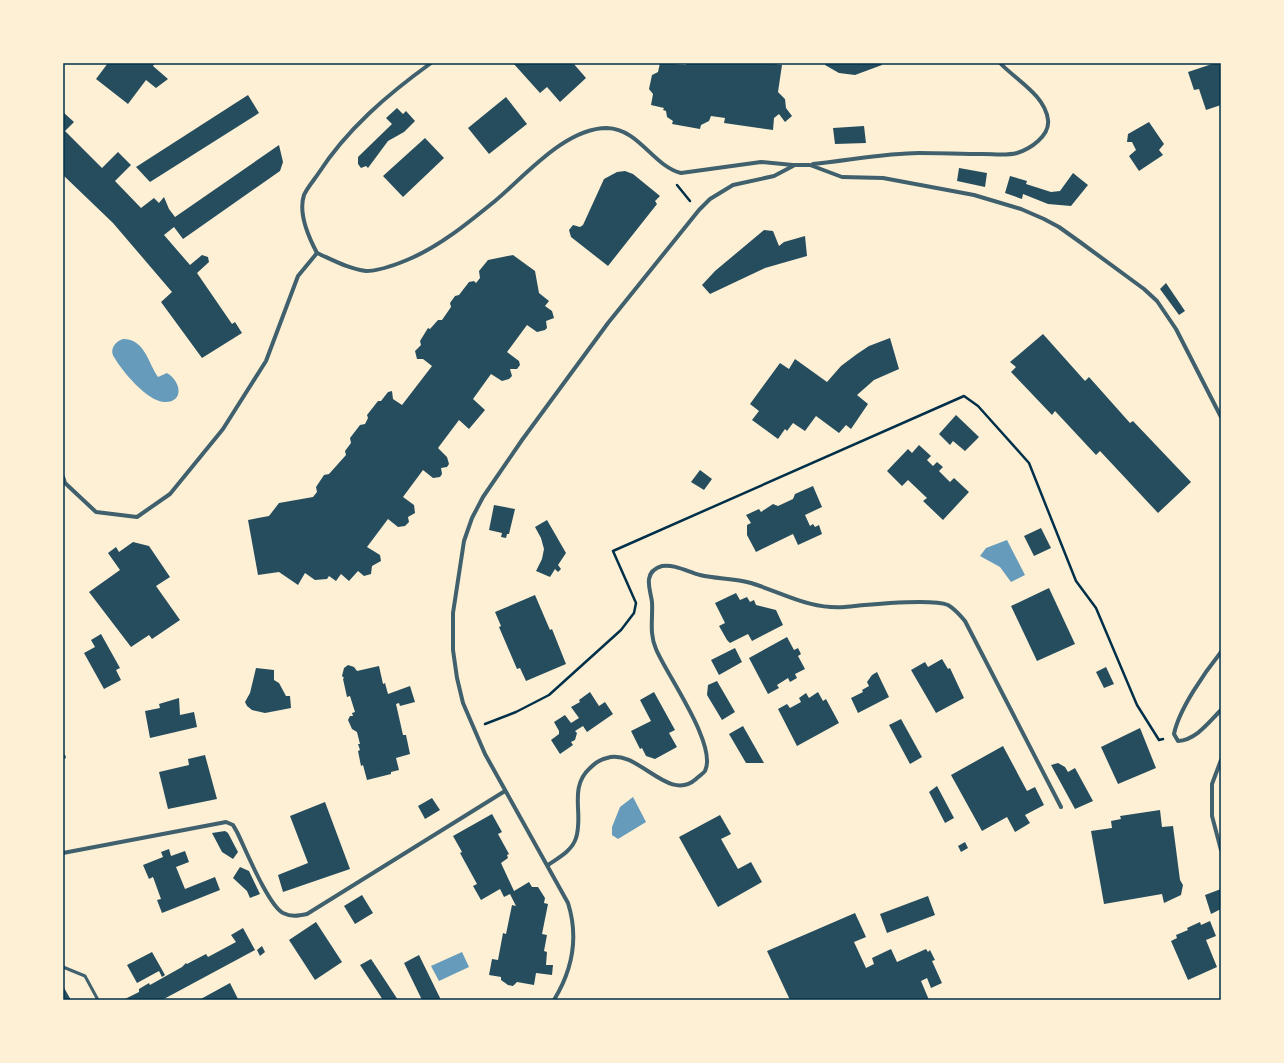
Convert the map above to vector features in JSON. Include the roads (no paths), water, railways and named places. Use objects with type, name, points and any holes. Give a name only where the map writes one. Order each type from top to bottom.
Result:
[{"type":"street","points":[[431,63],[408,79],[357,124],[325,162],[304,195],[304,221],[317,253],[350,268],[367,271],[394,266],[421,254],[454,233],[495,201],[556,147],[575,137],[596,130],[609,128],[623,132],[638,140],[670,170],[681,173],[761,162],[793,166],[917,153],[1016,153],[1038,142],[1045,132],[1048,121],[1045,108],[1039,99],[1000,63]]},
{"type":"street","points":[[810,165],[842,177],[883,178],[974,195],[1021,209],[1059,227],[1144,289],[1157,301],[1176,329],[1221,417]]},
{"type":"street","points":[[554,1000],[566,974],[575,935],[573,921],[568,903],[505,791],[473,729],[463,703],[457,678],[453,650],[453,613],[464,541],[472,518],[483,497],[522,440],[603,329],[699,210],[710,199],[733,185],[774,176],[793,166]]},
{"type":"street","points":[[63,477],[65,483],[96,512],[137,517],[170,494],[224,429],[266,361],[298,276],[317,253]]},
{"type":"street","points":[[548,865],[572,846],[576,838],[578,828],[576,798],[579,784],[583,774],[594,764],[612,757],[629,759],[659,778],[672,784],[683,785],[693,782],[704,772],[707,762],[706,751],[696,725],[683,696],[656,649],[651,636],[652,600],[648,582],[654,569],[662,566],[671,566],[709,578],[750,583],[798,602],[818,606],[838,607],[872,604],[937,603],[948,606],[958,612],[966,621],[1061,807]]},
{"type":"street","points":[[1221,652],[1209,667],[1177,721],[1174,734],[1178,741],[1187,740],[1202,729],[1221,710]]},
{"type":"street","points":[[1221,760],[1212,784],[1212,816],[1221,850]]},
{"type":"street","points":[[63,854],[226,822],[233,825],[235,828],[271,901],[282,912],[294,916],[307,914],[505,791]]},
{"type":"lane","points":[[63,967],[85,976],[98,1000]]},
{"type":"water","points":[[123,339],[130,340],[141,347],[158,377],[167,373],[176,381],[179,391],[178,396],[175,399],[164,402],[150,397],[129,377],[114,357],[112,351],[114,346]]},
{"type":"water","points":[[1007,540],[1025,575],[1011,582],[1000,567],[980,556],[986,548]]},
{"type":"water","points":[[633,797],[646,822],[618,839],[612,835],[612,827],[620,807]]},
{"type":"water","points":[[462,952],[469,967],[439,981],[431,966]]}]
